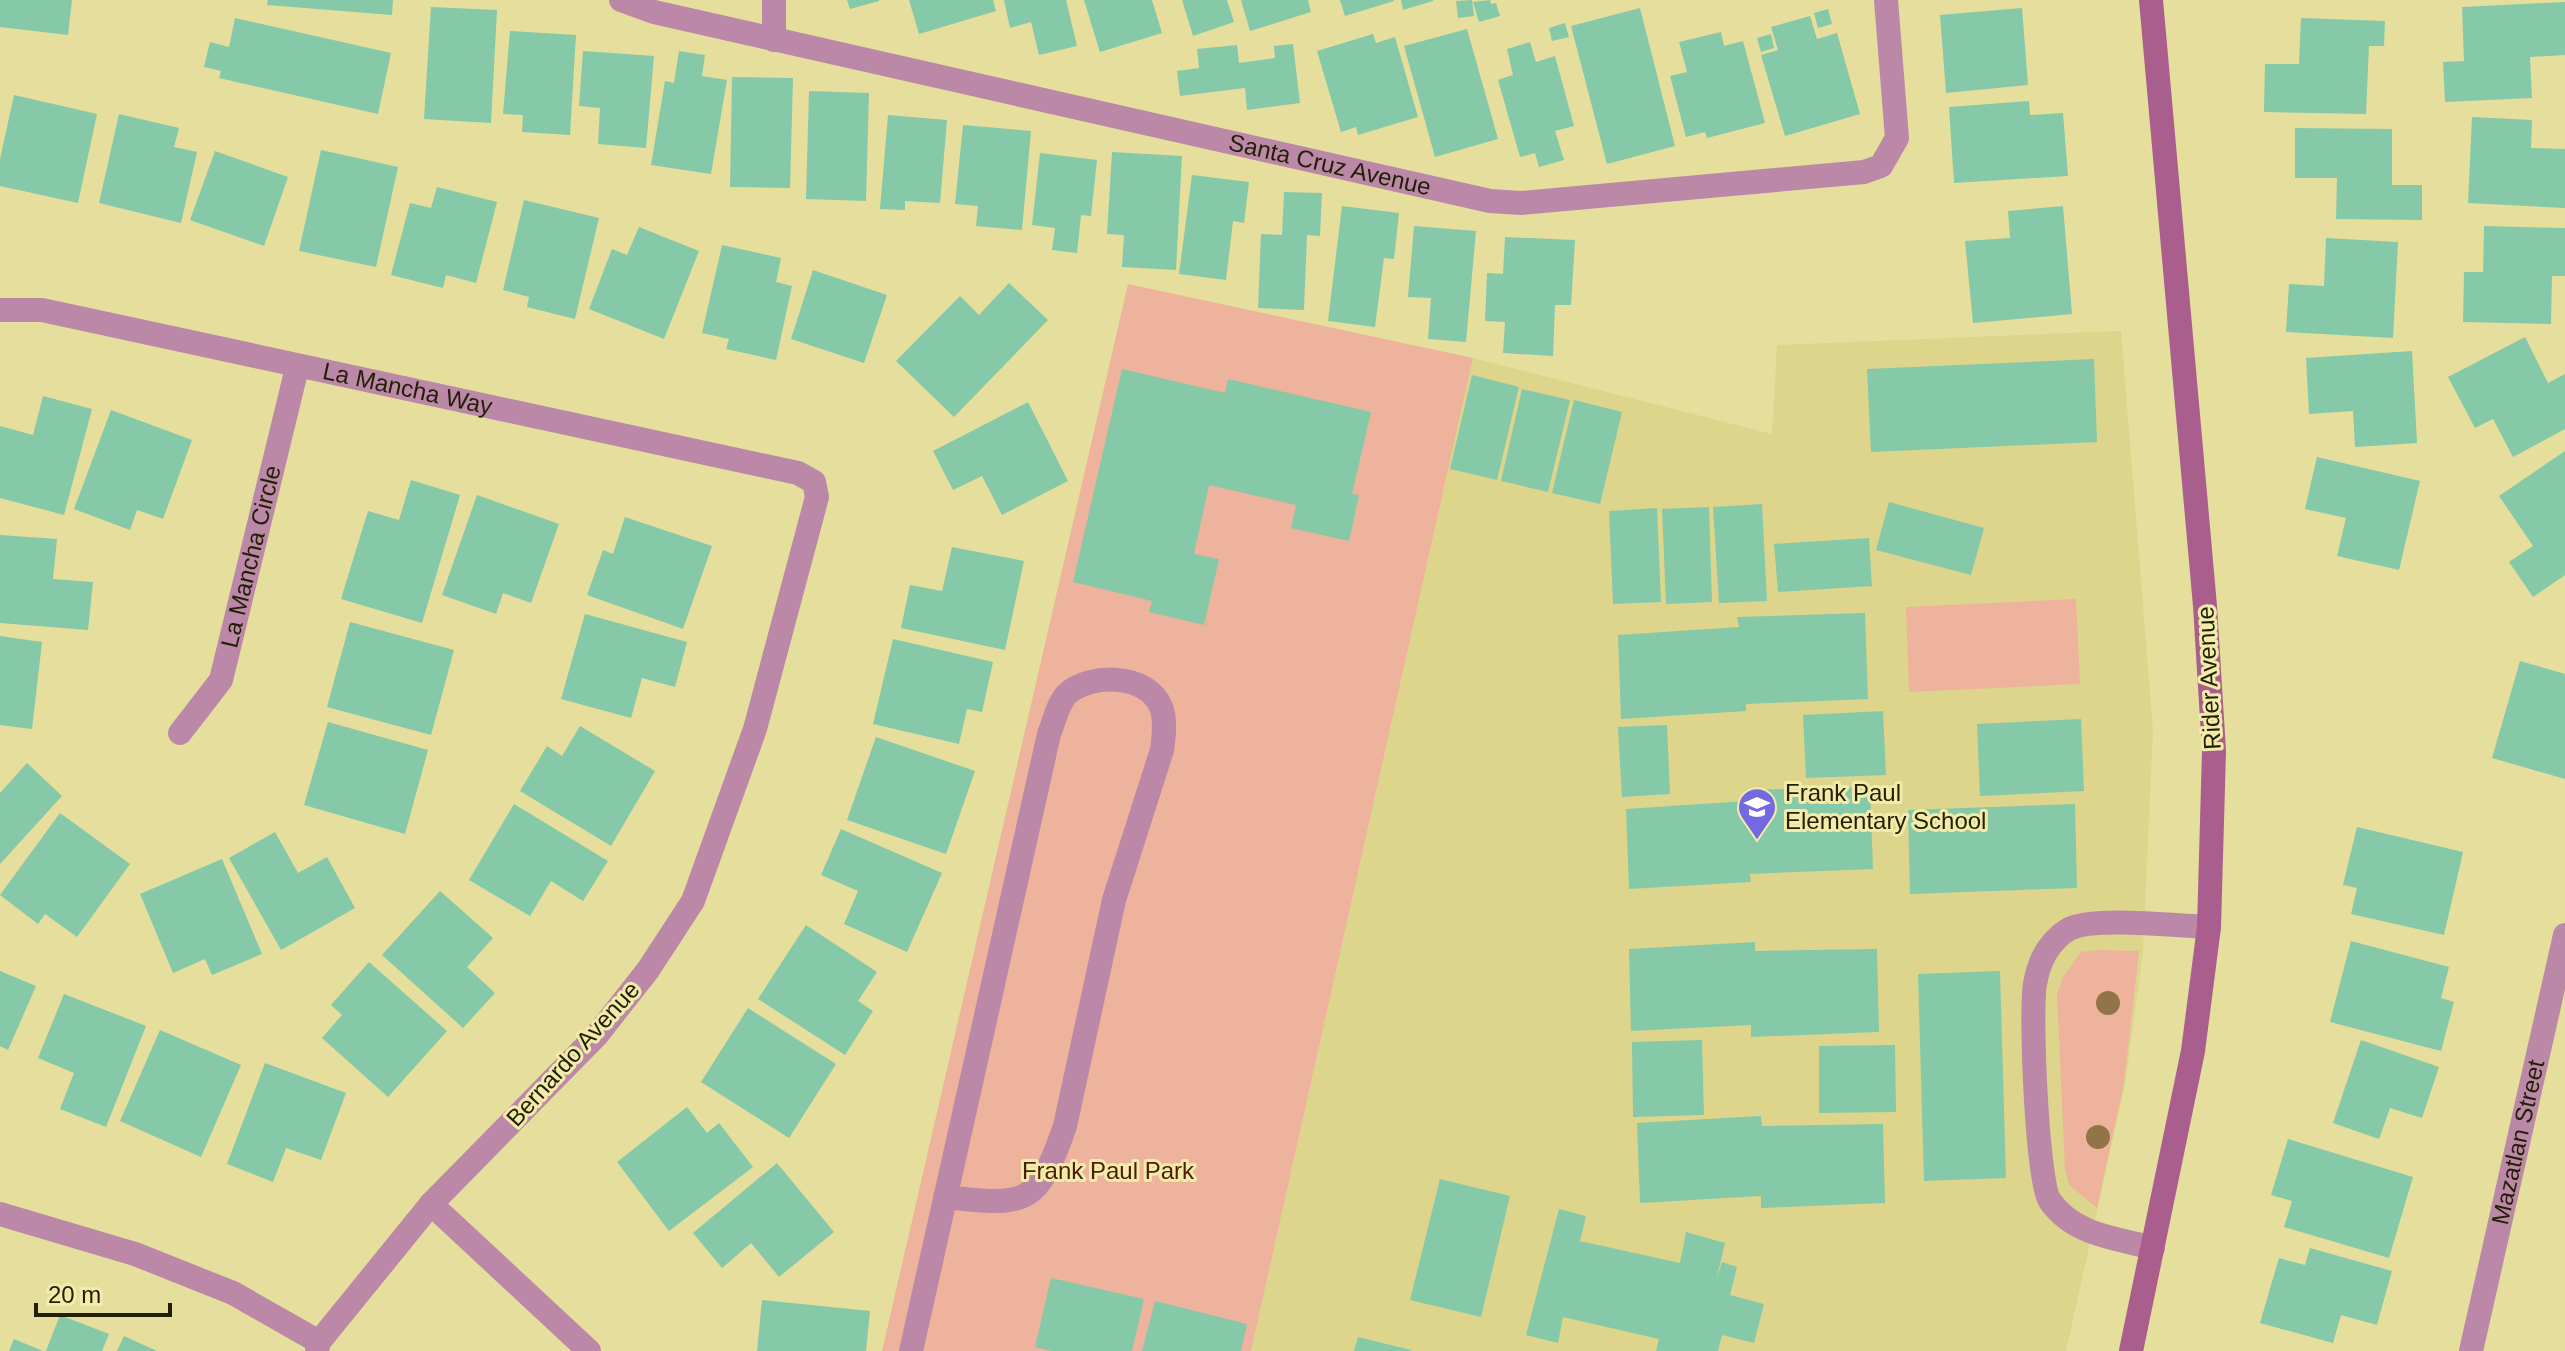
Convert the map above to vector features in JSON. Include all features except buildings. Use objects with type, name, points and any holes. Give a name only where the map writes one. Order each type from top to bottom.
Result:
[{"type":"street","name":"Santa Cruz Avenue","points":[[621,0],[654,12],[774,40],[1490,201],[1521,203],[1864,172],[1881,166],[1897,138],[1886,0]]},
{"type":"street","points":[[774,0],[774,40]]},
{"type":"street","name":"Rider Avenue","points":[[2131,1351],[2193,1051],[2209,927],[2214,751],[2205,606],[2151,0]]},
{"type":"street","name":"La Mancha Way","points":[[0,310],[42,310],[297,368],[798,473],[814,482]]},
{"type":"street","name":"La Mancha Circle","points":[[180,733],[221,680],[297,368]]},
{"type":"street","name":"Bernardo Avenue","points":[[318,1347],[431,1204],[597,1035],[648,970],[693,901],[755,729],[817,497],[814,482]]},
{"type":"street","points":[[911,1351],[945,1197],[1049,734],[1064,697],[1081,684],[1100,678],[1145,689],[1160,705],[1165,730],[1153,787],[1114,900],[1065,1126],[1054,1159],[1039,1186],[1023,1198],[1004,1203],[945,1197]]},
{"type":"street","points":[[2153,1248],[2075,1226],[2048,1199],[2041,1180],[2037,1125],[2034,985],[2044,953],[2053,940],[2073,927],[2105,923],[2209,927]]},
{"type":"street","name":"Mazatlan Street","points":[[2471,1351],[2565,935]]},
{"type":"street","points":[[431,1204],[589,1351]]},
{"type":"street","points":[[0,1214],[135,1254],[233,1293],[318,1347]]},
{"type":"shaded area","name":"Frank Paul Elementary School","points":[[2121,331],[2153,730],[2143,952],[2125,1085],[2066,1351],[1251,1351],[1473,358],[1772,434],[1777,345]]},
{"type":"green space","name":"Frank Paul Park","points":[[1128,284],[1473,358],[1251,1351],[882,1351]]},
{"type":"green space","points":[[2076,599],[2080,684],[1909,692],[1906,607]]},
{"type":"green space","points":[[2139,951],[2124,1083],[2097,1208],[2069,1185],[2065,1169],[2057,994],[2063,977],[2081,952]]},
{"type":"place","name":"Frank Paul Elementary School","points":[[1757,841]]}]
